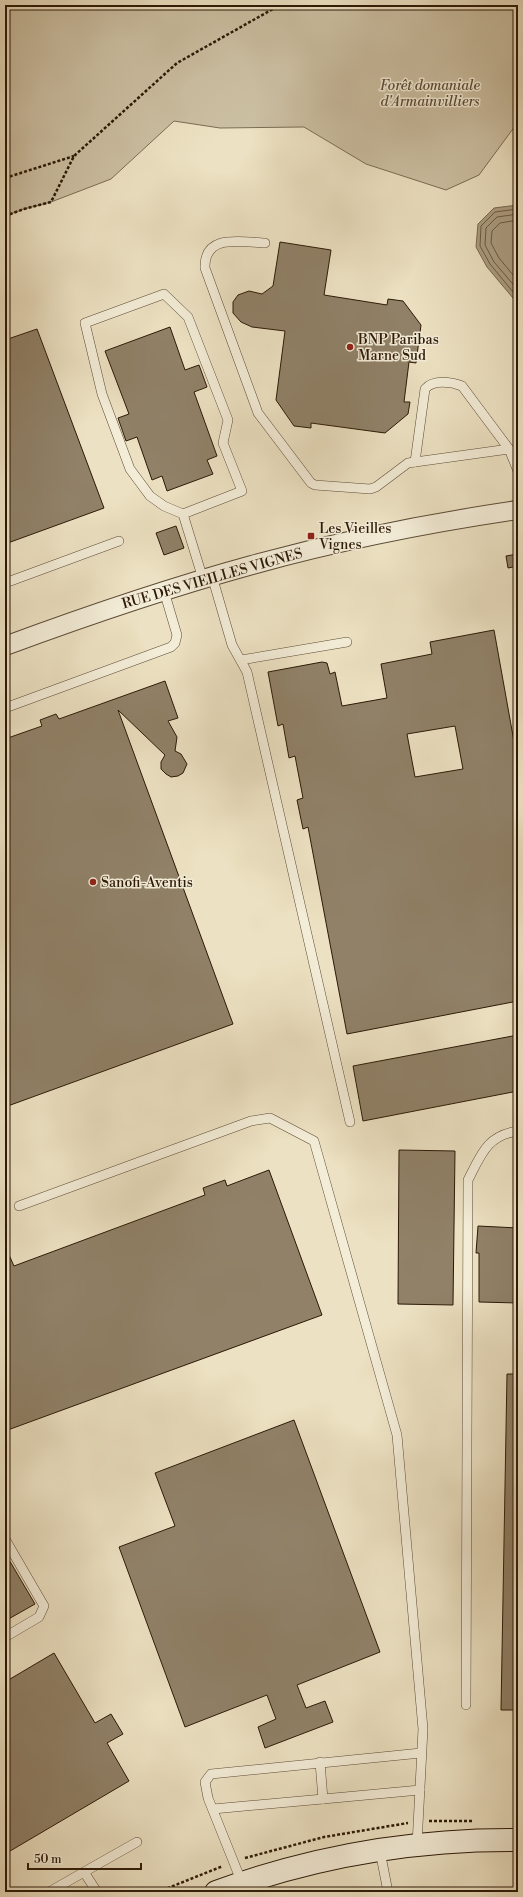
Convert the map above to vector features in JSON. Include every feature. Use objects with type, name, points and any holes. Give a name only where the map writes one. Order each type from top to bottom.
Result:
[{"type":"main road","points":[[216,1892],[242,1882],[333,1859],[416,1844],[475,1839],[518,1840]]},
{"type":"street","name":"RUE DES VIEILLES VIGNES","points":[[5,646],[164,591],[290,555],[378,535],[518,510]]},
{"type":"lane","points":[[265,243],[223,241],[209,252],[205,260],[205,268],[258,413],[308,480],[316,485],[370,489],[376,487],[401,467],[416,462],[509,449]]},
{"type":"lane","points":[[183,514],[242,491],[223,443],[228,420],[188,317],[164,294],[85,324],[102,394],[130,469],[150,496],[164,506],[183,514],[232,645],[247,672],[350,1122]]},
{"type":"lane","points":[[416,462],[425,388],[433,383],[455,383],[462,386],[509,449],[518,471]]},
{"type":"lane","points":[[5,583],[120,541]]},
{"type":"lane","points":[[5,708],[171,647],[175,643],[177,635],[164,591]]},
{"type":"lane","points":[[241,660],[347,642]]},
{"type":"lane","points":[[19,1206],[250,1120],[270,1118],[314,1141],[397,1435],[422,1721],[420,1790],[416,1844]]},
{"type":"lane","points":[[466,1705],[468,1180],[484,1148],[504,1133],[518,1131]]},
{"type":"lane","points":[[5,1539],[44,1606],[40,1617],[5,1637]]},
{"type":"lane","points":[[242,1882],[213,1809],[205,1782],[211,1774],[421,1753]]},
{"type":"lane","points":[[320,1762],[323,1799]]},
{"type":"lane","points":[[213,1809],[420,1790]]},
{"type":"lane","points":[[49,1892],[137,1842]]},
{"type":"lane","points":[[380,1851],[388,1892]]},
{"type":"lane","points":[[84,1872],[97,1892]]},
{"type":"path","points":[[5,216],[51,202],[74,156],[177,62],[280,5]]},
{"type":"path","points":[[5,178],[74,156]]},
{"type":"green space","name":"Forêt domaniale d'Armainvilliers","points":[[5,5],[518,5],[518,122],[479,175],[446,190],[366,164],[304,127],[220,128],[174,121],[111,179],[51,202],[5,216]]},
{"type":"water","points":[[518,205],[518,304],[487,267],[476,247],[478,224],[494,208]]},
{"type":"building","name":"BNP Paribas Marne Sud","points":[[280,242],[331,250],[324,295],[387,305],[388,299],[403,301],[421,325],[416,363],[409,362],[404,402],[410,402],[408,414],[385,433],[311,423],[311,428],[294,426],[276,400],[285,331],[252,327],[241,322],[233,313],[233,302],[238,295],[249,291],[262,294],[273,286]]},
{"type":"building","points":[[170,327],[185,370],[199,365],[207,387],[194,392],[217,456],[207,460],[213,474],[167,491],[162,476],[152,480],[137,437],[126,441],[118,418],[129,414],[105,351]]},
{"type":"building","points":[[37,329],[104,508],[5,544],[5,340]]},
{"type":"building","points":[[176,526],[184,548],[164,555],[156,533]]},
{"type":"building","points":[[518,554],[518,566],[508,568],[506,556]]},
{"type":"building","points":[[494,630],[518,764],[518,1001],[347,1034],[308,827],[303,829],[297,800],[303,798],[295,756],[289,758],[283,724],[278,726],[268,672],[322,662],[327,663],[330,674],[335,672],[342,706],[387,698],[381,664],[432,654],[430,642]],"holes":[[[455,726],[463,769],[415,777],[407,734]]]},
{"type":"building","name":"Sanofi-Aventis","points":[[165,681],[178,718],[168,721],[177,737],[175,751],[181,754],[187,764],[183,773],[178,776],[171,777],[166,774],[161,769],[161,762],[165,755],[118,710],[233,1024],[5,1107],[5,739],[42,726],[40,720],[56,714],[59,719]]},
{"type":"building","points":[[518,1035],[518,1091],[363,1121],[353,1066]]},
{"type":"building","points":[[399,1150],[455,1151],[453,1305],[398,1304]]},
{"type":"building","points":[[269,1170],[322,1315],[5,1431],[5,1246],[14,1266],[205,1195],[203,1188],[225,1180],[227,1186]]},
{"type":"building","points":[[478,1226],[518,1228],[518,1303],[479,1302],[479,1253],[476,1253]]},
{"type":"building","points":[[507,1374],[518,1374],[518,1710],[501,1710]]},
{"type":"building","points":[[294,1420],[380,1652],[297,1685],[306,1708],[325,1701],[333,1722],[265,1748],[258,1727],[276,1719],[267,1695],[185,1727],[119,1547],[175,1526],[155,1473]]},
{"type":"building","points":[[5,1553],[35,1604],[5,1621]]},
{"type":"building","points":[[54,1653],[95,1723],[111,1714],[123,1734],[107,1743],[129,1781],[5,1854],[5,1682]]},
{"type":"place","name":"BNP Paribas Marne Sud","points":[[350,347]]},
{"type":"place","name":"Les Vieilles Vignes","points":[[311,536]]},
{"type":"place","name":"Sanofi-Aventis","points":[[93,882]]}]
